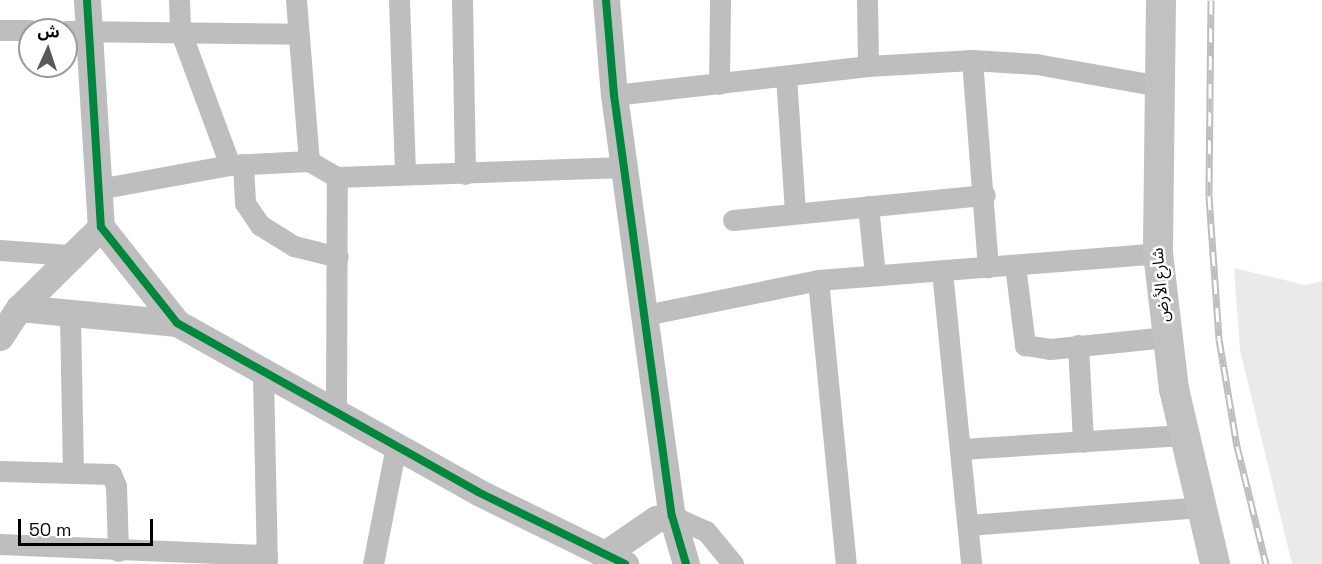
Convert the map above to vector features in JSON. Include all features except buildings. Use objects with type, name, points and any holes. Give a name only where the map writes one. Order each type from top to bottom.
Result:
[{"type":"main road","name":"شارع الأرض","points":[[1161,0],[1158,253],[1166,337],[1184,435],[1215,564]]},
{"type":"street","points":[[78,28],[87,0]]},
{"type":"street","points":[[178,0],[180,30],[236,165],[245,203],[260,225],[294,246],[338,257]]},
{"type":"street","points":[[296,0],[309,161]]},
{"type":"street","points":[[399,0],[405,174]]},
{"type":"street","points":[[462,0],[465,174]]},
{"type":"street","points":[[606,0],[614,95],[672,516],[686,564]]},
{"type":"street","points":[[719,84],[720,0]]},
{"type":"street","points":[[867,0],[868,66]]},
{"type":"street","points":[[0,30],[18,30]]},
{"type":"street","points":[[78,31],[180,30],[298,34]]},
{"type":"street","points":[[78,39],[101,227],[177,323],[263,376],[615,559],[656,519],[672,516],[706,531],[733,564]]},
{"type":"street","points":[[614,95],[868,66],[972,60],[1036,64],[1159,86]]},
{"type":"street","points":[[972,60],[985,195],[988,267]]},
{"type":"street","points":[[786,76],[795,213]]},
{"type":"street","points":[[98,189],[236,165],[309,161],[338,177],[624,167]]},
{"type":"street","points":[[336,412],[338,177]]},
{"type":"street","points":[[733,220],[985,195]]},
{"type":"street","points":[[868,206],[875,275]]},
{"type":"street","points":[[0,337],[19,308],[69,255],[101,227]]},
{"type":"street","points":[[0,250],[69,255]]},
{"type":"street","points":[[645,315],[818,280],[1158,253]]},
{"type":"street","points":[[1015,265],[1025,345],[1078,345],[1166,337]]},
{"type":"street","points":[[942,271],[971,564]]},
{"type":"street","points":[[818,280],[846,564]]},
{"type":"street","points":[[19,308],[70,316],[177,323]]},
{"type":"street","points":[[70,316],[73,470]]},
{"type":"street","points":[[1078,345],[1083,442]]},
{"type":"street","points":[[0,544],[92,557],[118,551],[267,559],[263,376]]},
{"type":"street","points":[[961,449],[1184,435]]},
{"type":"street","points":[[373,564],[396,446]]},
{"type":"street","points":[[0,471],[73,470],[114,477],[118,551]]},
{"type":"street","points":[[968,525],[1200,507]]},
{"type":"shaded area","points":[[1234,268],[1305,285],[1322,281],[1322,564],[1292,564],[1240,350]]},
{"type":"railway","points":[[1211,0],[1209,196],[1219,339],[1237,446],[1266,564]]},
{"type":"cycle path","points":[[87,0],[101,227],[177,323],[478,492],[625,564]]},
{"type":"cycle path","points":[[606,0],[614,95],[672,516],[686,564]]}]
